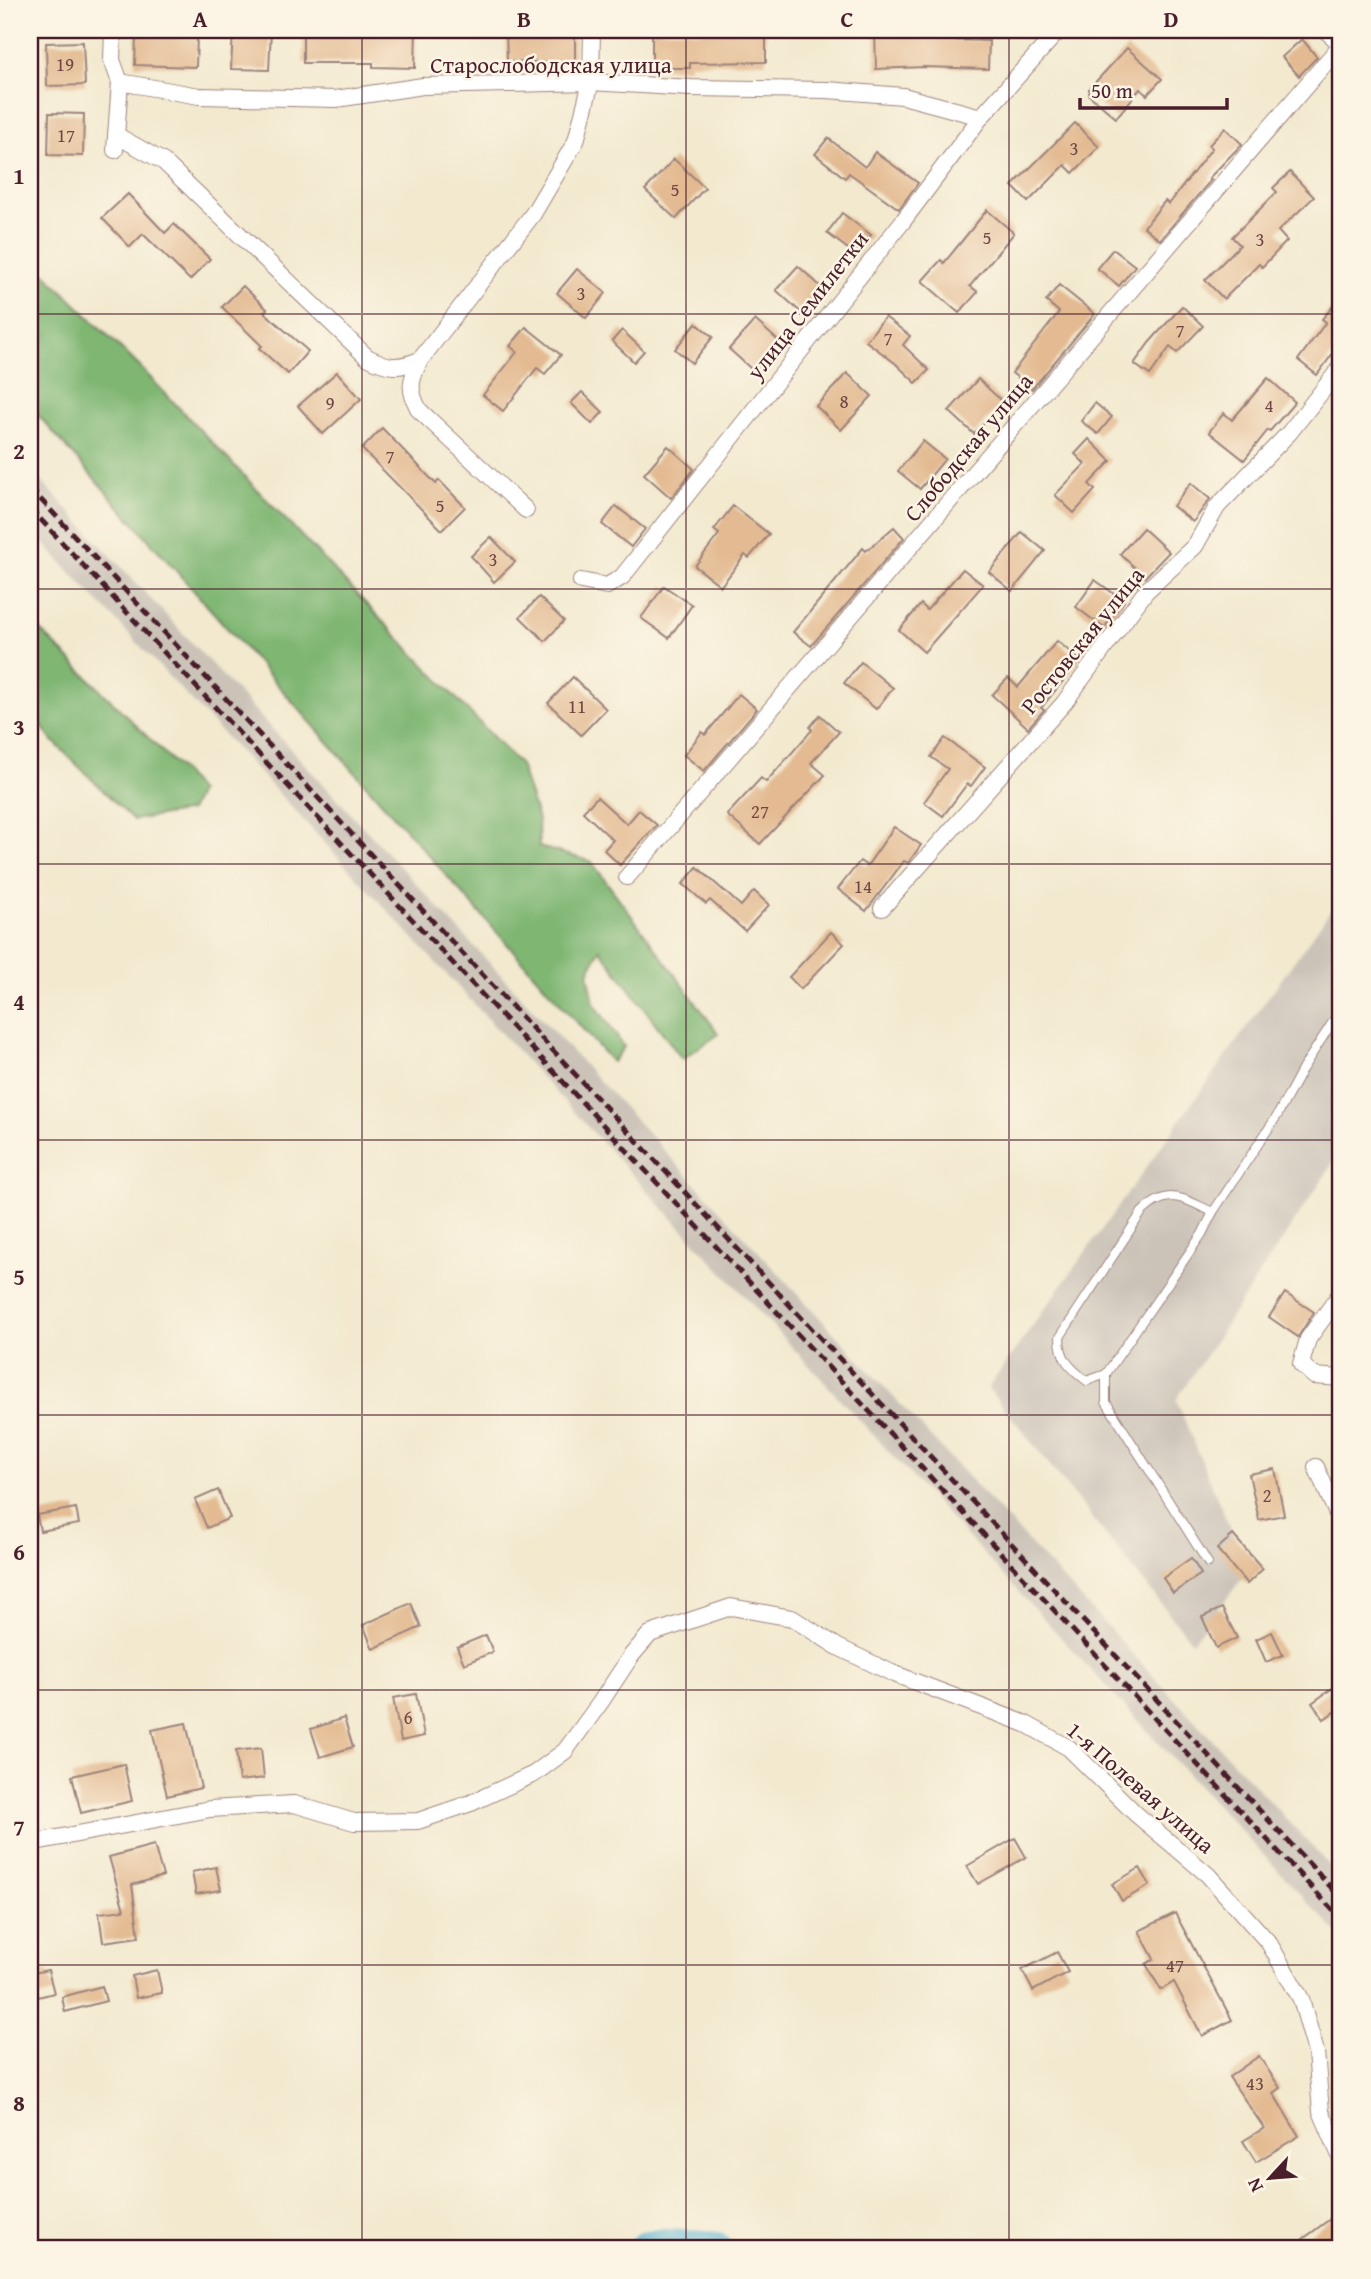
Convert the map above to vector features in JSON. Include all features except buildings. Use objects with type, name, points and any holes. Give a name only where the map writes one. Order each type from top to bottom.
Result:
[{"type":"street","points":[[113,30],[112,60],[120,82],[116,142],[164,162],[367,357],[384,366],[402,367],[420,360]]},
{"type":"street","points":[[526,510],[419,410],[411,394],[412,377],[420,360],[533,214],[576,141],[591,82],[592,30]]},
{"type":"street","name":"улица Семилетки","points":[[581,581],[607,586],[622,577],[903,221],[981,117],[1059,30]]},
{"type":"street","points":[[1325,30],[1341,44]]},
{"type":"street","name":"Слободская улица","points":[[627,877],[1341,44]]},
{"type":"street","name":"Старослободская улица","points":[[120,82],[199,96],[336,99],[423,86],[591,82],[691,88],[827,90],[903,96],[981,117]]},
{"type":"street","name":"Ростовская улица","points":[[882,908],[1064,702],[1146,591],[1195,546],[1217,507],[1289,433],[1341,367]]},
{"type":"street","points":[[1341,1293],[1308,1339],[1301,1363],[1314,1376],[1341,1378]]},
{"type":"street","points":[[1316,1467],[1339,1518],[1341,1541]]},
{"type":"street","name":"1-я Полевая улица","points":[[30,1843],[210,1809],[294,1804],[354,1822],[418,1821],[471,1803],[534,1774],[565,1751],[631,1656],[650,1634],[731,1607],[792,1618],[838,1647],[892,1673],[1026,1724],[1069,1748],[1136,1814],[1208,1875],[1269,1943],[1301,2000],[1316,2052],[1321,2111],[1341,2158]]},
{"type":"lane","points":[[1208,1563],[1106,1402],[1106,1374],[1202,1234],[1213,1212],[1277,1116],[1303,1068],[1341,1010]]},
{"type":"lane","points":[[1106,1374],[1087,1381],[1070,1369],[1060,1352],[1060,1337],[1142,1212],[1155,1200],[1175,1196],[1213,1212]]},
{"type":"shaded area","points":[[30,469],[1341,1878],[1341,1937],[30,529]]},
{"type":"shaded area","points":[[1341,896],[1341,1151],[1176,1400],[1248,1571],[1192,1642],[988,1388]]},
{"type":"green space","points":[[30,259],[140,367],[520,765],[538,820],[539,847],[591,861],[719,1034],[682,1059],[600,949],[588,973],[594,1003],[624,1047],[612,1062],[30,406]]},
{"type":"green space","points":[[30,620],[185,774],[199,792],[190,811],[133,820],[49,737],[30,708]]},
{"type":"waterway","points":[[645,2249],[662,2246],[714,2249]]},
{"type":"railway","points":[[30,488],[1341,1898]]},
{"type":"railway","points":[[30,508],[1341,1919]]}]
